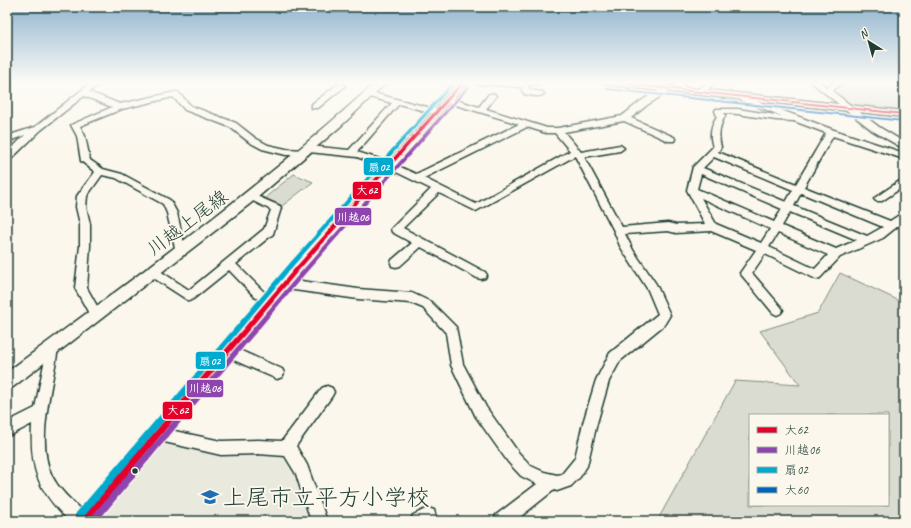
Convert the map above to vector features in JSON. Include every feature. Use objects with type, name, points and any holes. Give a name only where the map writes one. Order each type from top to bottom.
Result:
[{"type":"main road","name":"川越上尾線","points":[[7,382],[252,197],[307,151],[356,107]]},
{"type":"main road","points":[[829,107],[904,114]]},
{"type":"street","points":[[7,158],[38,128],[66,107]]},
{"type":"street","points":[[119,107],[75,125],[81,136],[82,148],[86,160],[100,171],[119,176],[167,202],[172,213],[181,252]]},
{"type":"street","points":[[187,107],[233,125],[252,140],[265,147],[286,152],[307,151],[351,153],[363,156],[390,166],[476,208],[578,153],[620,148]]},
{"type":"street","points":[[351,153],[393,107]]},
{"type":"street","points":[[417,107],[436,112]]},
{"type":"street","points":[[84,521],[229,352],[285,284],[441,107]]},
{"type":"street","points":[[470,107],[546,130],[558,131],[625,118],[639,107]]},
{"type":"street","points":[[481,110],[484,107]]},
{"type":"street","points":[[766,107],[831,132],[904,156]]},
{"type":"street","points":[[847,107],[876,129],[904,146]]},
{"type":"street","points":[[712,227],[692,190],[697,169],[717,147],[715,141],[716,124],[720,116],[719,111],[730,110],[784,119],[795,118]]},
{"type":"street","points":[[625,118],[671,139]]},
{"type":"street","points":[[415,178],[526,124]]},
{"type":"street","points":[[7,139],[38,128]]},
{"type":"street","points":[[285,284],[358,294],[412,298],[426,305],[452,331],[457,365],[481,412],[513,457],[526,471],[542,479],[557,483],[566,481],[575,472],[582,461],[590,423],[603,380],[615,358],[636,338],[660,321],[664,315],[652,286],[634,261],[621,239],[619,231],[578,153],[558,131]]},
{"type":"street","points":[[777,310],[746,273],[764,249],[777,228],[797,188],[831,132]]},
{"type":"street","points":[[713,153],[891,226]]},
{"type":"street","points":[[697,169],[866,240]]},
{"type":"street","points":[[96,315],[81,288],[85,246],[85,224],[81,207],[82,196],[100,171]]},
{"type":"street","points":[[879,199],[904,181]]},
{"type":"street","points":[[437,189],[396,229],[481,275]]},
{"type":"street","points":[[692,190],[836,254]]},
{"type":"street","points":[[153,272],[189,296],[269,231],[276,208],[252,197]]},
{"type":"street","points":[[619,231],[668,227],[676,229],[712,227],[764,249],[816,275],[836,254],[880,235],[904,216]]},
{"type":"street","points":[[396,263],[420,242]]},
{"type":"street","points":[[230,264],[259,294],[271,301]]},
{"type":"street","points":[[52,348],[40,412],[39,453],[44,473],[54,494],[80,521]]},
{"type":"street","points":[[229,352],[277,373]]},
{"type":"street","points":[[285,449],[327,392]]},
{"type":"street","points":[[7,430],[40,412]]},
{"type":"street","points":[[158,434],[221,448],[258,447],[289,449],[302,470],[319,521]]},
{"type":"street","points":[[502,521],[552,482]]},
{"type":"street","points":[[419,521],[428,516],[430,521]]},
{"type":"shaded area","points":[[863,107],[904,107],[904,111]]},
{"type":"shaded area","points":[[294,174],[313,182],[282,206],[267,199],[267,196]]},
{"type":"shaded area","points":[[840,273],[904,303],[904,521],[876,521],[874,519],[873,521],[657,521],[735,381],[800,385],[760,331],[818,313]]},
{"type":"shaded area","name":"上尾市立平方小学校","points":[[166,440],[286,456],[297,474],[312,521],[96,521],[158,444]]},
{"type":"transit line","name":"扇02","points":[[79,516],[292,264],[432,107]]},
{"type":"transit line","name":"大62","points":[[84,521],[297,269],[441,107]]},
{"type":"transit line","name":"川越06","points":[[93,521],[302,274],[451,107]]},
{"type":"transit line","name":"大60","points":[[770,107],[903,121]]},
{"type":"transit line","name":"大62","points":[[836,107],[904,114]]},
{"type":"place","name":"上尾市立平方小学校","points":[[210,497]]}]
